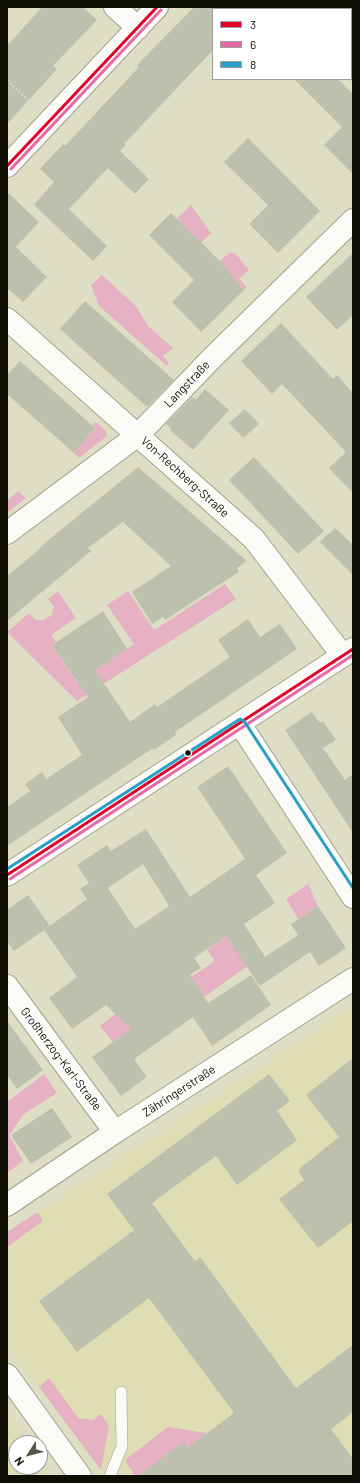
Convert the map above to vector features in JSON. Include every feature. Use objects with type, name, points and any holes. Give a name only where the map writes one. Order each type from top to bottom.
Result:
[{"type":"street","points":[[115,7],[138,28]]},
{"type":"street","points":[[7,166],[157,7]]},
{"type":"street","name":"Langstraße","points":[[7,533],[138,435],[212,358],[353,220]]},
{"type":"street","name":"Von-Rechberg-Straße","points":[[7,319],[254,539],[348,652]]},
{"type":"street","points":[[7,875],[348,652]]},
{"type":"street","points":[[240,724],[353,897]]},
{"type":"street","name":"Zähringerstraße","points":[[7,1205],[115,1132],[353,979]]},
{"type":"street","name":"Großherzog-Karl-Straße","points":[[7,986],[115,1132]]},
{"type":"street","points":[[10,1387],[80,1476]]},
{"type":"lane","points":[[110,1476],[122,1446],[121,1392]]},
{"type":"path","points":[[7,80],[50,122]]},
{"type":"shaded area","points":[[191,205],[211,233],[201,243],[177,218]]},
{"type":"shaded area","points":[[229,253],[235,253],[249,270],[239,279],[247,287],[244,290],[220,261]]},
{"type":"shaded area","points":[[102,275],[136,306],[148,326],[173,348],[163,356],[169,363],[167,366],[99,306],[91,285]]},
{"type":"shaded area","points":[[96,422],[105,430],[107,436],[79,458],[74,453],[95,428],[92,425]]},
{"type":"shaded area","points":[[18,491],[26,498],[7,513],[7,501]]},
{"type":"shaded area","points":[[225,584],[236,599],[77,701],[7,632],[29,613],[36,620],[43,620],[52,615],[54,607],[48,599],[58,591],[76,618],[51,635],[56,642],[52,645],[77,682],[134,644],[107,605],[128,591],[154,630]]},
{"type":"shaded area","points":[[308,884],[318,906],[298,919],[286,899]]},
{"type":"shaded area","points":[[226,936],[234,948],[238,945],[249,965],[204,997],[191,977],[215,961],[207,950]]},
{"type":"shaded area","points":[[353,1007],[353,1476],[105,1476],[7,1343],[7,1233]]},
{"type":"shaded area","points":[[135,1011],[139,1039],[129,1030],[113,1042],[100,1026],[115,1014]]},
{"type":"shaded area","points":[[44,1074],[57,1093],[24,1114],[9,1135],[23,1161],[7,1173],[7,1102]]},
{"type":"shaded area","points":[[38,1212],[43,1221],[7,1247],[7,1232]]},
{"type":"shaded area","points":[[49,1378],[78,1418],[93,1420],[101,1414],[109,1426],[101,1470],[39,1387]]},
{"type":"shaded area","points":[[8,1415],[22,1435],[8,1435],[8,1475],[48,1475],[48,1470],[52,1476],[7,1476]]},
{"type":"shaded area","points":[[168,1427],[207,1433],[187,1448],[183,1443],[138,1476],[135,1476],[125,1460]]},
{"type":"building","points":[[42,7],[83,7],[97,20],[53,66],[57,69],[7,124],[7,46]]},
{"type":"building","points":[[194,7],[213,7],[212,51],[124,144],[126,145],[120,151],[149,179],[135,194],[108,168],[69,209],[107,246],[93,261],[34,205],[54,182],[40,169],[63,144],[65,146],[139,67],[137,65]]},
{"type":"building","points":[[295,80],[339,80],[353,94],[353,174],[324,145],[342,127]]},
{"type":"building","points":[[248,138],[320,211],[278,253],[249,224],[268,205],[224,162]]},
{"type":"building","points":[[7,192],[39,222],[16,247],[47,277],[23,302],[7,288]]},
{"type":"building","points":[[171,213],[220,261],[244,290],[201,332],[172,302],[194,280],[149,235]]},
{"type":"building","points":[[353,253],[353,315],[337,330],[306,297]]},
{"type":"building","points":[[85,301],[174,380],[147,407],[60,329]]},
{"type":"building","points":[[281,323],[333,379],[337,375],[353,393],[353,493],[329,468],[346,452],[282,384],[272,394],[241,361]]},
{"type":"building","points":[[20,361],[95,428],[74,453],[7,394],[7,375]]},
{"type":"building","points":[[205,389],[229,410],[193,450],[170,430],[171,428],[166,424],[192,397],[196,400]]},
{"type":"building","points":[[245,409],[259,424],[243,438],[229,423]]},
{"type":"building","points":[[254,457],[324,531],[298,554],[229,480]]},
{"type":"building","points":[[138,467],[247,561],[237,568],[239,572],[165,620],[163,617],[152,624],[132,592],[171,566],[123,522],[88,548],[91,551],[7,621],[7,576]]},
{"type":"building","points":[[335,528],[353,545],[353,575],[320,542]]},
{"type":"building","points":[[103,611],[127,649],[95,670],[130,722],[155,704],[157,707],[230,657],[218,640],[248,619],[260,637],[280,624],[297,649],[175,732],[176,735],[154,750],[153,748],[7,846],[7,807],[30,791],[25,784],[42,772],[46,779],[82,755],[58,717],[88,697],[52,645]]},
{"type":"building","points":[[312,712],[320,723],[323,721],[336,740],[323,748],[345,780],[353,774],[353,833],[285,730]]},
{"type":"building","points":[[228,766],[287,853],[256,875],[275,903],[244,924],[265,957],[298,935],[291,924],[318,906],[346,948],[319,966],[310,952],[260,986],[226,936],[194,958],[201,968],[190,975],[208,1003],[251,975],[271,1005],[212,1046],[193,1017],[134,1059],[147,1077],[121,1096],[92,1057],[131,1029],[106,1005],[72,1029],[49,998],[77,977],[44,930],[87,899],[80,889],[89,883],[77,865],[107,845],[111,851],[146,829],[190,897],[245,859],[197,787]],"holes":[[[143,864],[169,906],[135,929],[108,888]]]},
{"type":"building","points":[[28,895],[50,926],[14,951],[7,941],[7,910]]},
{"type":"building","points":[[7,1021],[43,1070],[17,1089],[7,1075]]},
{"type":"building","points":[[353,1058],[353,1221],[318,1248],[279,1199],[304,1180],[298,1170],[339,1137],[306,1095]]},
{"type":"building","points":[[269,1074],[290,1101],[277,1111],[297,1140],[237,1185],[216,1156],[152,1203],[195,1261],[200,1257],[296,1388],[353,1345],[353,1412],[331,1429],[353,1459],[353,1476],[138,1476],[183,1442],[187,1448],[234,1413],[149,1298],[77,1352],[39,1301],[134,1230],[107,1194]]},
{"type":"building","points":[[52,1108],[72,1137],[31,1164],[11,1135]]},
{"type":"transit line","name":"3","points":[[7,166],[157,7]]},
{"type":"transit line","name":"6","points":[[11,169],[161,10]]},
{"type":"transit line","name":"3","points":[[7,875],[353,649]]},
{"type":"transit line","name":"6","points":[[10,879],[353,655]]},
{"type":"transit line","name":"8","points":[[7,869],[240,719],[244,721],[353,888]]}]
